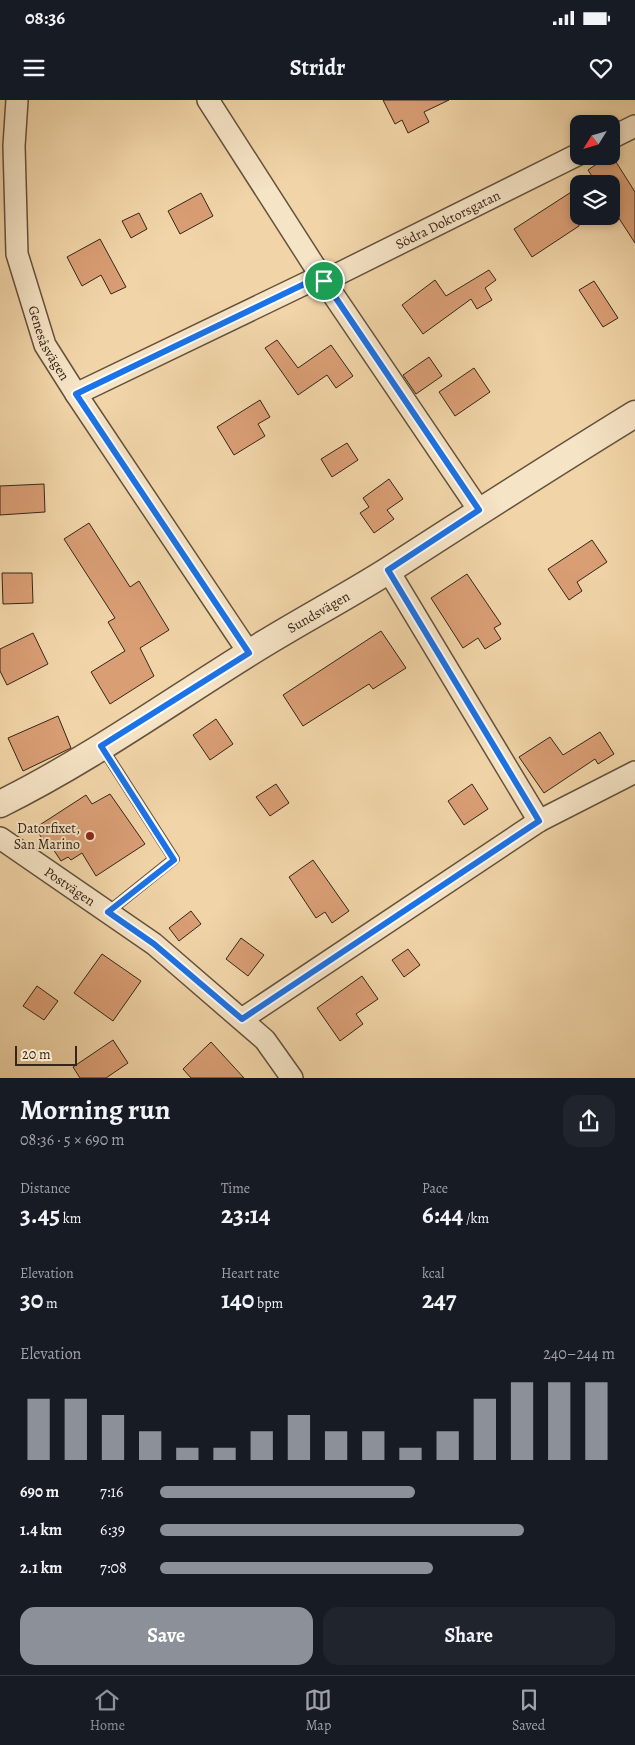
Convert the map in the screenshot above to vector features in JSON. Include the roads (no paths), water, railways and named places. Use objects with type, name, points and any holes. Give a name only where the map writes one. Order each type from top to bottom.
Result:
[{"type":"street","points":[[208,100],[323,278],[479,510]]},
{"type":"street","name":"Genesåsvägen","points":[[11,107],[18,254],[45,344],[76,394],[249,653]]},
{"type":"street","points":[[620,134],[635,126]]},
{"type":"street","name":"Södra Doktorsgatan","points":[[76,394],[323,278],[570,158]]},
{"type":"street","name":"Sundsvägen","points":[[0,804],[33,788],[249,653],[388,570],[479,510],[635,414]]},
{"type":"street","points":[[388,570],[539,821]]},
{"type":"street","points":[[242,1019],[539,821],[635,772]]},
{"type":"street","name":"Postvägen","points":[[0,838],[154,944],[265,1040],[292,1078]]},
{"type":"lane","points":[[101,746],[174,860],[108,912]]},
{"type":"place","name":"Datorfixet, San Marino","points":[[90,836]]}]
